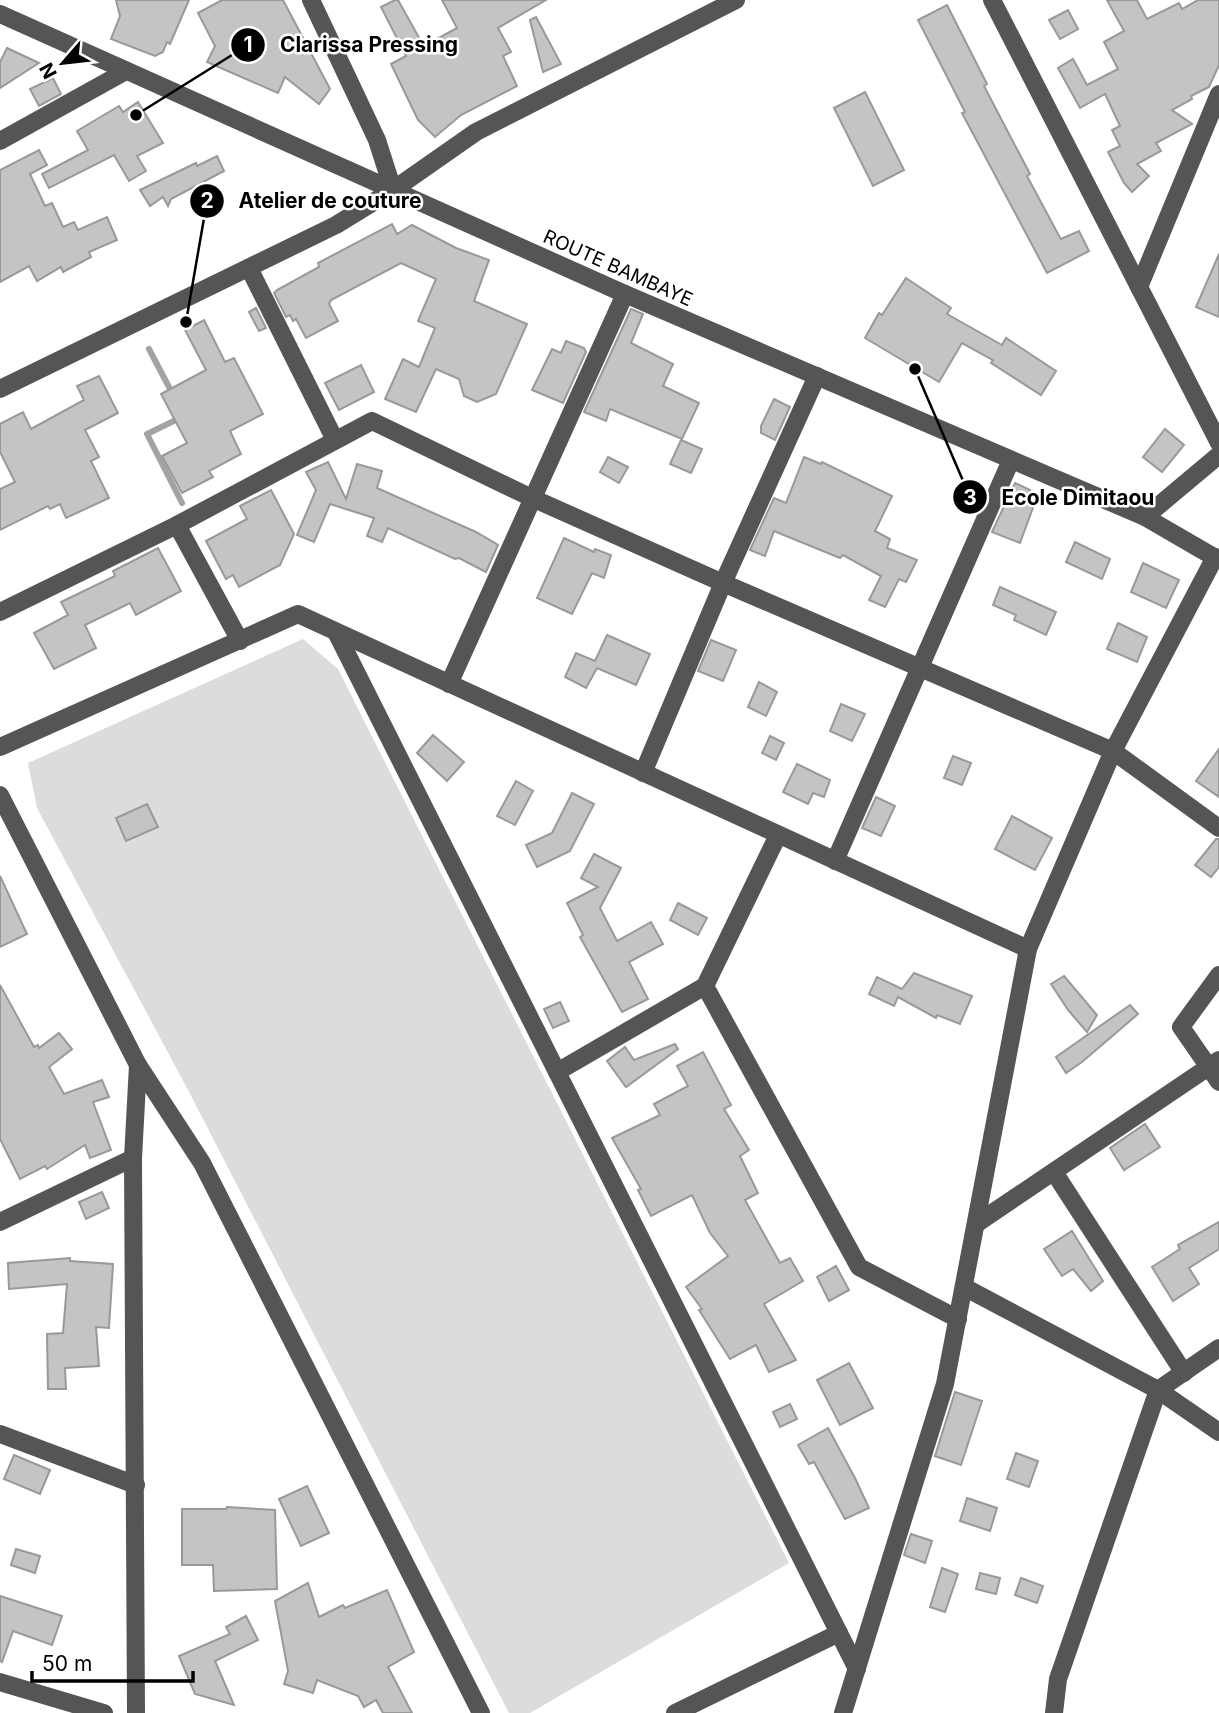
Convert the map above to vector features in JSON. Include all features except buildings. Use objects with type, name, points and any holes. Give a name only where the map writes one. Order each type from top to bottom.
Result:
[{"type":"street","points":[[311,0],[377,140],[393,190]]},
{"type":"street","points":[[0,389],[336,225],[393,190],[476,132],[736,0]]},
{"type":"street","points":[[992,0],[1219,443]]},
{"type":"street","name":"ROUTE BAMBAYE","points":[[0,14],[625,295],[1145,517],[1217,559]]},
{"type":"street","points":[[0,141],[126,71]]},
{"type":"street","points":[[1139,287],[1219,94]]},
{"type":"street","points":[[249,268],[335,440]]},
{"type":"street","points":[[449,684],[625,295]]},
{"type":"street","points":[[643,773],[723,583],[817,376]]},
{"type":"street","points":[[0,612],[177,525],[372,421],[532,498],[1113,751],[1219,828]]},
{"type":"street","points":[[1145,517],[1219,455]]},
{"type":"street","points":[[835,861],[1012,460]]},
{"type":"street","points":[[177,525],[240,641]]},
{"type":"street","points":[[843,1713],[945,1384],[1028,950],[1113,751],[1217,559]]},
{"type":"street","points":[[0,747],[299,614],[1028,950]]},
{"type":"street","points":[[336,632],[857,1669]]},
{"type":"street","points":[[0,795],[138,1065],[202,1163],[481,1713]]},
{"type":"street","points":[[557,1072],[705,986],[778,835]]},
{"type":"street","points":[[975,1224],[1216,1070],[1181,1027],[1219,975]]},
{"type":"street","points":[[705,986],[859,1267],[958,1319]]},
{"type":"street","points":[[135,1713],[133,1158],[138,1065]]},
{"type":"street","points":[[0,1222],[133,1158]]},
{"type":"street","points":[[1054,1172],[1184,1373]]},
{"type":"street","points":[[964,1287],[1158,1390],[1219,1432]]},
{"type":"street","points":[[1054,1713],[1058,1679],[1158,1390],[1219,1348]]},
{"type":"street","points":[[0,1434],[136,1486]]},
{"type":"street","points":[[675,1713],[839,1633]]},
{"type":"street","points":[[0,1682],[104,1713]]},
{"type":"shaded area","points":[[303,639],[338,669],[789,1563],[530,1713],[509,1713],[188,1090],[37,808],[28,763]]},
{"type":"waterway","points":[[149,349],[170,389]]},
{"type":"waterway","points":[[182,417],[147,434],[182,503]]},
{"type":"place","name":"Clarissa Pressing","points":[[136,115]]},
{"type":"place","name":"Atelier de couture","points":[[186,322]]},
{"type":"place","name":"Ecole Dimitaou","points":[[915,369]]}]
